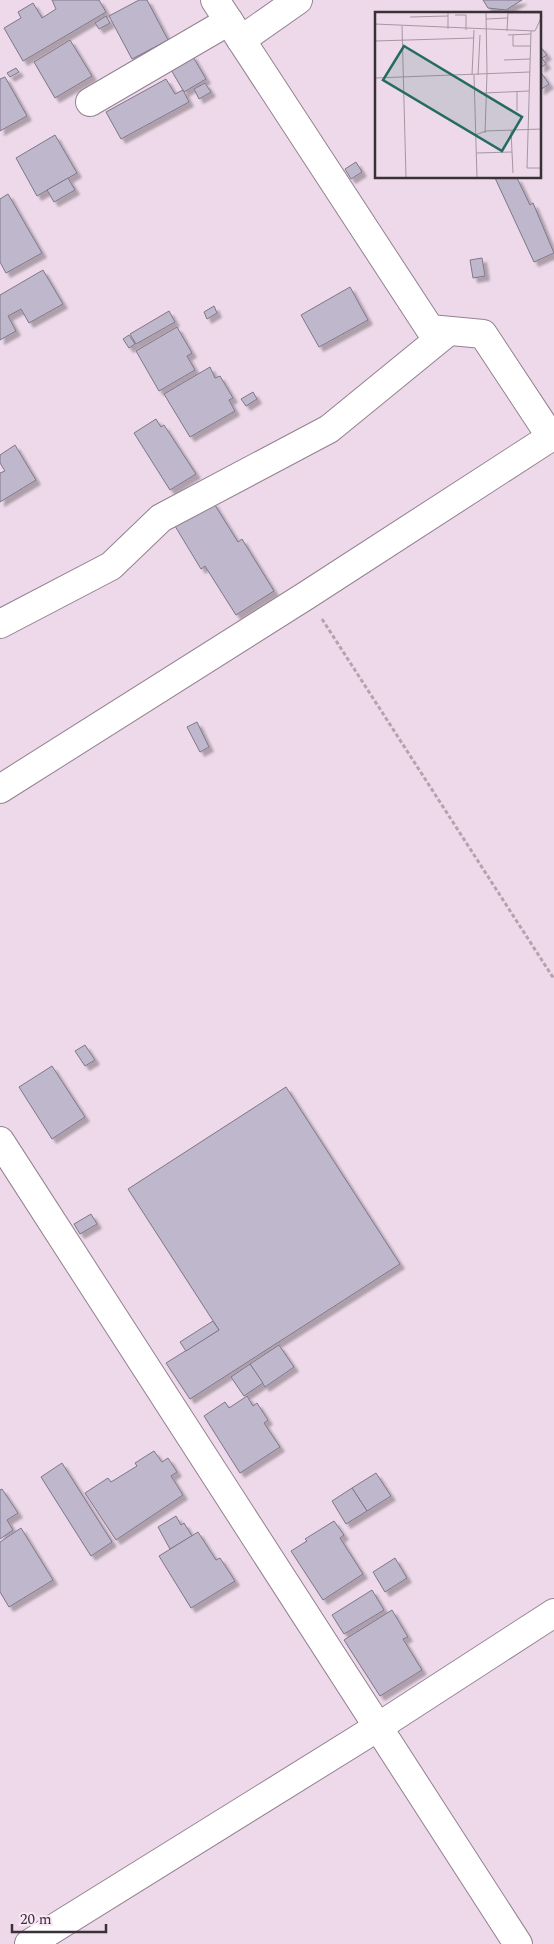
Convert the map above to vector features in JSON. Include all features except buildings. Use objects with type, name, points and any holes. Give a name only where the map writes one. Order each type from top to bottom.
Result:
[{"type":"street","points":[[90,102],[228,20],[298,0]]},
{"type":"street","points":[[0,789],[307,595],[552,436],[483,334],[430,329],[228,20]]},
{"type":"street","points":[[0,624],[111,566],[161,518],[329,429],[450,331]]},
{"type":"street","points":[[0,1141],[518,1944]]},
{"type":"street","points":[[29,1944],[378,1727],[554,1613]]},
{"type":"path","points":[[307,595],[554,979]]}]
